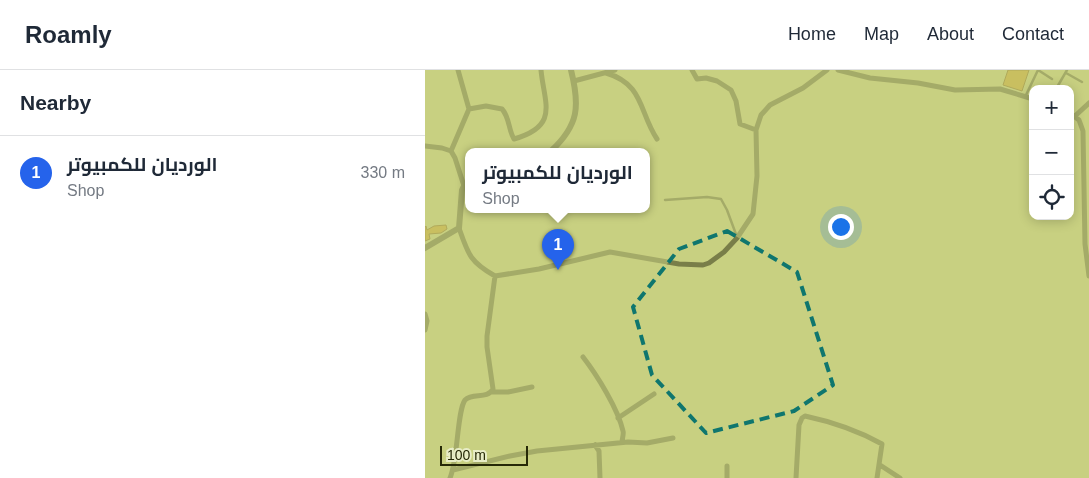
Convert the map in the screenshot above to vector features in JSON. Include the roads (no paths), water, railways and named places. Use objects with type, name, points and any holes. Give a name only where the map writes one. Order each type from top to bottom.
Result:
[{"type":"street","points":[[451,151],[469,109],[458,70]]},
{"type":"street","points":[[469,109],[487,106],[501,109],[508,120],[514,139],[533,130],[545,118],[547,111],[541,70]]},
{"type":"street","points":[[554,148],[570,130],[574,120],[576,108],[574,81],[571,70]]},
{"type":"street","points":[[574,81],[615,70]]},
{"type":"street","points":[[692,70],[697,79],[706,78],[717,81],[731,90],[736,101],[740,124],[756,130]]},
{"type":"street","points":[[465,189],[460,198],[459,228],[470,256],[480,267],[495,276],[539,269],[610,252],[679,264],[703,265],[724,252],[737,238],[753,214],[757,176],[756,130],[761,115],[770,105],[803,88],[829,70]]},
{"type":"street","points":[[838,70],[870,78],[918,83],[955,90],[1001,89],[1029,98]]},
{"type":"street","points":[[606,73],[622,80],[638,96],[657,139]]},
{"type":"street","points":[[1074,114],[1089,103]]},
{"type":"street","points":[[1074,116],[1081,124],[1083,132],[1086,168],[1086,262],[1089,276]]},
{"type":"street","points":[[425,146],[451,151],[465,181]]},
{"type":"street","points":[[425,248],[459,228]]},
{"type":"street","points":[[491,392],[493,381],[487,336],[495,276]]},
{"type":"street","points":[[425,314],[427,321],[425,330]]},
{"type":"street","points":[[583,357],[599,380],[623,432],[632,442]]},
{"type":"street","points":[[450,478],[465,400],[491,392],[508,392],[532,387]]},
{"type":"street","points":[[618,418],[655,394]]},
{"type":"street","points":[[796,478],[799,426],[801,418],[805,416],[821,419],[861,432],[882,444],[877,478]]},
{"type":"street","points":[[622,442],[623,432]]},
{"type":"street","points":[[453,470],[510,456],[561,448],[622,442],[647,443],[673,438]]},
{"type":"street","points":[[595,445],[599,451],[600,478]]},
{"type":"street","points":[[880,465],[900,478]]},
{"type":"street","points":[[727,466],[727,478]]},
{"type":"lane","points":[[1025,97],[1038,70],[1053,79]]},
{"type":"lane","points":[[1058,85],[1066,72],[1082,82]]},
{"type":"lane","points":[[665,200],[707,197],[721,199],[737,238]]},
{"type":"place","name":"الورديان للكمبيوتر","points":[[558,270]]}]
